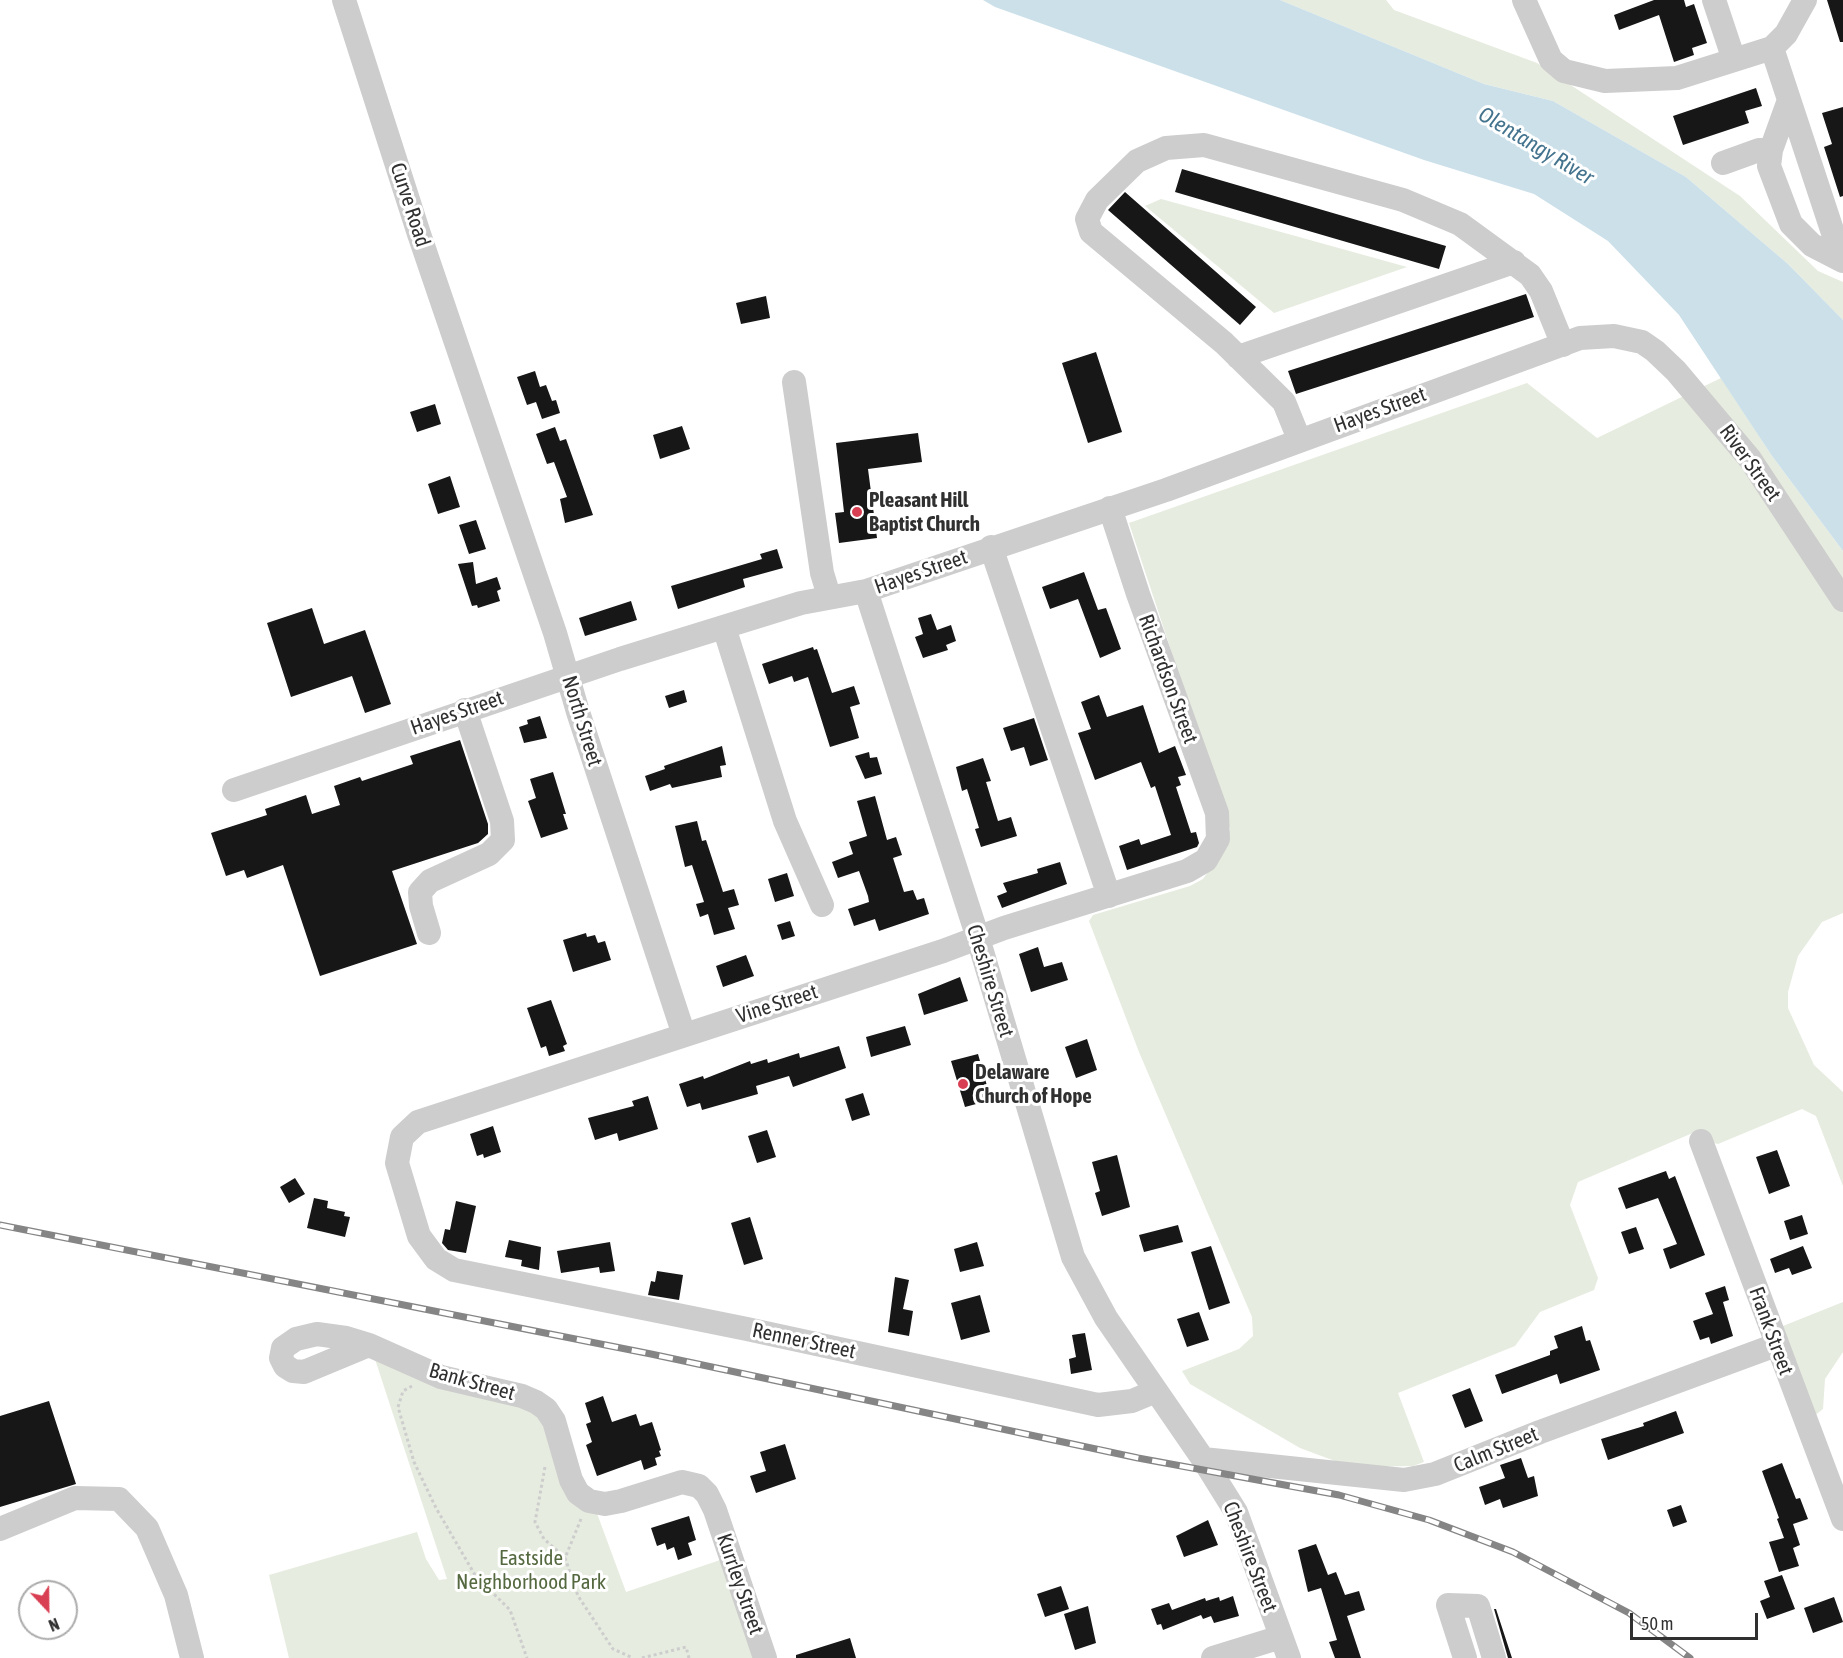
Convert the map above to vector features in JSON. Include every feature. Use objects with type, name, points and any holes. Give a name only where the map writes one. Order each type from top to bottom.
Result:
[{"type":"street","name":"Curve Road","points":[[344,0],[479,408]]},
{"type":"street","points":[[1524,0],[1551,60],[1564,71],[1605,81],[1677,78],[1772,48],[1786,34],[1805,0]]},
{"type":"street","points":[[1714,0],[1734,60]]},
{"type":"street","points":[[1772,48],[1834,236],[1843,252]]},
{"type":"street","points":[[1789,100],[1771,150],[1769,166],[1791,224],[1812,245],[1843,261]]},
{"type":"street","points":[[1299,439],[1284,402],[1238,357],[1091,232],[1087,219],[1097,200],[1137,161],[1166,148],[1204,145],[1403,200],[1460,224],[1530,275],[1541,291],[1563,345]]},
{"type":"street","points":[[1723,163],[1759,150],[1771,150]]},
{"type":"street","points":[[1238,357],[1514,262]]},
{"type":"street","name":"Hayes Street","points":[[234,790],[568,676],[829,596],[866,591],[1166,490],[1299,439],[1580,338],[1614,336],[1639,341]]},
{"type":"street","name":"River Street","points":[[1639,341],[1656,351],[1676,371],[1750,459],[1843,600]]},
{"type":"street","points":[[794,382],[822,573],[829,596]]},
{"type":"street","name":"North Street","points":[[479,408],[684,1035]]},
{"type":"street","name":"Richardson Street","points":[[1110,508],[1138,594],[1217,813],[1219,828],[1213,851]]},
{"type":"street","points":[[991,548],[1109,896]]},
{"type":"street","name":"Cheshire Street","points":[[866,591],[978,938],[1073,1257],[1106,1318],[1156,1391]]},
{"type":"street","points":[[724,627],[785,821],[822,905]]},
{"type":"street","points":[[429,933],[421,906],[420,892],[430,881],[489,854],[503,840],[502,821],[465,710]]},
{"type":"street","name":"Vine Street","points":[[406,1200],[397,1163],[398,1149],[402,1137],[418,1122],[1197,867],[1213,851]]},
{"type":"street","name":"Frank Street","points":[[1701,1141],[1843,1519]]},
{"type":"street","name":"Renner Street","points":[[406,1200],[419,1236],[432,1256],[445,1267],[759,1331],[1098,1405],[1132,1401],[1156,1391]]},
{"type":"street","name":"Bank Street","points":[[369,1345],[441,1377],[522,1396],[546,1409],[559,1434],[571,1480],[578,1493],[597,1502]]},
{"type":"street","name":"Calm Street","points":[[1203,1459],[1404,1480],[1435,1474],[1551,1428],[1776,1345]]},
{"type":"street","points":[[1156,1391],[1203,1459]]},
{"type":"street","name":"Cheshire Street","points":[[1203,1459],[1236,1512],[1285,1647]]},
{"type":"street","name":"Kurrley Street","points":[[597,1502],[682,1482],[699,1486],[707,1494],[715,1510],[765,1658]]},
{"type":"street","points":[[0,1529],[75,1498],[119,1499],[147,1528],[176,1595],[192,1658]]},
{"type":"street","points":[[1465,1658],[1448,1605],[1478,1606],[1494,1658]]},
{"type":"street","points":[[1213,1658],[1285,1647]]},
{"type":"path","points":[[422,1388],[411,1386],[403,1391],[398,1407],[414,1462],[436,1509],[475,1575],[510,1610],[527,1658]]},
{"type":"path","points":[[545,1466],[535,1522],[544,1539],[565,1558],[578,1596],[613,1649],[633,1658]]},
{"type":"path","points":[[565,1558],[597,1502]]},
{"type":"path","points":[[642,1658],[686,1647],[689,1658]]},
{"type":"green space","points":[[1280,0],[1386,0],[1394,10],[1537,63],[1740,196],[1818,271],[1843,282],[1843,320],[1788,264],[1686,177],[1553,101],[1484,84]]},
{"type":"green space","points":[[1161,199],[1407,267],[1274,313],[1145,206]]},
{"type":"green space","points":[[1721,378],[1772,456],[1843,551],[1843,913],[1822,922],[1798,956],[1788,992],[1788,1008],[1814,1065],[1843,1092],[1843,1186],[1816,1116],[1802,1109],[1718,1144],[1711,1142],[1707,1132],[1702,1129],[1578,1182],[1570,1205],[1598,1278],[1594,1290],[1540,1312],[1515,1346],[1398,1393],[1424,1462],[1413,1466],[1351,1467],[1300,1448],[1190,1384],[1182,1371],[1239,1349],[1253,1336],[1252,1317],[1139,1052],[1089,921],[1093,915],[1190,886],[1203,879],[1226,846],[1230,829],[1129,523],[1527,383],[1597,438]]},
{"type":"green space","points":[[1843,1302],[1843,1352],[1825,1379],[1823,1409],[1813,1417],[1778,1328]]},
{"type":"green space","name":"Eastside Neighborhood Park","points":[[372,1350],[531,1404],[595,1508],[626,1592],[726,1558],[759,1658],[289,1658],[269,1575],[417,1532],[426,1559],[439,1580],[447,1579]]},
{"type":"water","name":"Olentangy River","points":[[983,0],[1280,0],[1484,84],[1553,101],[1686,177],[1788,264],[1843,320],[1843,551],[1772,456],[1679,315],[1608,241],[1534,194],[1424,160],[995,7]]},
{"type":"building","points":[[1654,0],[1684,0],[1686,7],[1694,4],[1707,43],[1692,48],[1694,55],[1674,62],[1659,15],[1619,30],[1614,15]]},
{"type":"building","points":[[1827,0],[1843,0],[1843,42],[1840,42]]},
{"type":"building","points":[[1756,88],[1762,106],[1745,111],[1749,123],[1683,145],[1673,116]]},
{"type":"building","points":[[1843,107],[1843,196],[1840,197],[1824,147],[1832,144],[1822,113]]},
{"type":"building","points":[[1182,169],[1446,246],[1439,269],[1175,192]]},
{"type":"building","points":[[1125,192],[1256,307],[1240,325],[1108,210]]},
{"type":"building","points":[[1526,294],[1534,317],[1296,394],[1288,371]]},
{"type":"building","points":[[766,296],[770,318],[741,324],[736,303]]},
{"type":"building","points":[[1096,352],[1122,432],[1088,443],[1062,363]]},
{"type":"building","points":[[535,371],[540,387],[546,385],[552,401],[556,400],[560,413],[542,419],[536,402],[527,405],[517,377]]},
{"type":"building","points":[[435,404],[441,424],[417,432],[410,412]]},
{"type":"building","points":[[682,426],[690,449],[660,459],[653,435]]},
{"type":"building","points":[[555,427],[560,441],[566,439],[593,515],[565,523],[560,499],[567,497],[554,462],[547,464],[536,434]]},
{"type":"building","points":[[918,433],[922,462],[868,469],[877,538],[839,543],[835,513],[844,512],[836,443]]},
{"type":"building","points":[[450,476],[460,507],[438,514],[428,484]]},
{"type":"building","points":[[476,520],[486,549],[469,554],[459,525]]},
{"type":"building","points":[[777,549],[783,568],[743,579],[745,587],[678,609],[671,586],[762,559],[760,554]]},
{"type":"building","points":[[473,562],[476,584],[497,577],[501,589],[497,591],[500,601],[478,608],[477,605],[472,606],[458,564]]},
{"type":"building","points":[[1084,572],[1098,610],[1106,608],[1121,649],[1100,658],[1078,599],[1050,609],[1042,587]]},
{"type":"building","points":[[631,601],[637,620],[585,636],[579,618]]},
{"type":"building","points":[[312,608],[324,644],[365,630],[391,704],[365,713],[352,676],[291,697],[267,623]]},
{"type":"building","points":[[931,614],[937,630],[951,625],[956,641],[946,645],[948,650],[923,658],[915,637],[923,634],[918,618]]},
{"type":"building","points":[[813,647],[814,650],[817,649],[832,693],[854,686],[860,704],[850,707],[859,738],[830,747],[808,677],[794,682],[792,676],[769,684],[762,664]]},
{"type":"building","points":[[684,690],[687,702],[669,708],[665,696]]},
{"type":"building","points":[[1099,695],[1107,717],[1143,705],[1159,753],[1175,746],[1186,775],[1178,777],[1181,785],[1176,787],[1191,833],[1196,832],[1199,843],[1197,847],[1127,870],[1119,846],[1139,839],[1141,845],[1171,835],[1155,786],[1151,788],[1141,762],[1095,780],[1078,733],[1091,729],[1081,702]]},
{"type":"building","points":[[540,716],[547,738],[524,743],[519,727],[528,724],[527,720]]},
{"type":"building","points":[[1034,718],[1048,760],[1030,766],[1024,747],[1011,751],[1003,728]]},
{"type":"building","points":[[460,740],[488,824],[488,834],[478,843],[392,871],[417,944],[320,976],[283,865],[247,878],[244,870],[226,876],[211,833],[267,815],[265,809],[306,795],[312,814],[340,805],[334,786],[360,777],[362,781],[413,764],[410,756]]},
{"type":"building","points":[[722,746],[726,765],[720,766],[722,777],[672,788],[670,784],[650,791],[645,776],[665,769],[664,766]]},
{"type":"building","points":[[869,752],[870,758],[877,757],[882,774],[865,779],[855,756]]},
{"type":"building","points":[[983,758],[991,781],[986,782],[998,821],[1011,817],[1017,836],[981,847],[975,829],[979,828],[967,789],[962,791],[956,767]]},
{"type":"building","points":[[553,772],[566,814],[563,814],[568,829],[541,838],[528,801],[536,798],[530,779]]},
{"type":"building","points":[[875,796],[887,840],[896,837],[902,855],[893,858],[904,892],[913,890],[917,900],[924,898],[929,914],[879,931],[875,919],[854,926],[848,909],[869,902],[868,896],[859,871],[838,878],[832,862],[853,854],[849,842],[867,836],[857,801]]},
{"type":"building","points":[[697,821],[702,841],[706,840],[723,892],[734,889],[739,905],[728,908],[735,929],[714,935],[708,914],[700,917],[696,904],[704,902],[692,865],[685,867],[675,826]]},
{"type":"building","points":[[1060,862],[1067,884],[1002,908],[997,896],[1007,892],[1003,883],[1038,873],[1037,869]]},
{"type":"building","points":[[787,873],[794,896],[775,902],[768,879]]},
{"type":"building","points":[[790,921],[795,936],[782,940],[777,925]]},
{"type":"building","points":[[586,933],[587,937],[595,935],[598,943],[605,941],[611,960],[573,972],[563,940]]},
{"type":"building","points":[[1038,947],[1044,967],[1062,962],[1068,980],[1031,992],[1019,954]]},
{"type":"building","points":[[746,955],[754,976],[723,987],[716,966]]},
{"type":"building","points":[[960,977],[968,1001],[924,1015],[918,994]]},
{"type":"building","points":[[551,1000],[567,1044],[563,1046],[565,1051],[549,1056],[546,1046],[541,1048],[527,1008]]},
{"type":"building","points":[[905,1026],[911,1045],[871,1057],[866,1037]]},
{"type":"building","points":[[1087,1039],[1097,1070],[1076,1078],[1065,1047]]},
{"type":"building","points":[[839,1046],[846,1068],[793,1087],[789,1076],[756,1086],[758,1094],[702,1110],[700,1103],[687,1107],[679,1084],[703,1076],[704,1079],[750,1061],[751,1064],[767,1059],[768,1063],[799,1053],[800,1058]]},
{"type":"building","points":[[978,1054],[991,1100],[965,1107],[951,1061]]},
{"type":"building","points":[[863,1093],[870,1115],[852,1121],[845,1099]]},
{"type":"building","points":[[648,1096],[658,1129],[619,1141],[617,1133],[595,1140],[588,1118],[634,1106],[632,1101]]},
{"type":"building","points":[[493,1126],[501,1152],[484,1158],[483,1154],[477,1156],[470,1134]]},
{"type":"building","points":[[767,1130],[776,1157],[757,1163],[748,1136]]},
{"type":"building","points":[[1777,1150],[1790,1186],[1769,1194],[1756,1157]]},
{"type":"building","points":[[1117,1155],[1130,1207],[1102,1216],[1095,1193],[1100,1191],[1092,1162]]},
{"type":"building","points":[[1666,1171],[1669,1179],[1675,1176],[1705,1255],[1670,1269],[1663,1249],[1677,1244],[1658,1198],[1626,1209],[1618,1188]]},
{"type":"building","points":[[295,1178],[305,1194],[289,1203],[280,1187]]},
{"type":"building","points":[[314,1198],[328,1201],[327,1208],[345,1212],[344,1216],[350,1217],[345,1237],[307,1228]]},
{"type":"building","points":[[456,1201],[476,1206],[466,1253],[448,1250],[442,1243],[445,1229],[450,1230]]},
{"type":"building","points":[[1802,1215],[1808,1234],[1790,1240],[1784,1221]]},
{"type":"building","points":[[750,1217],[763,1259],[744,1265],[731,1223]]},
{"type":"building","points":[[1178,1225],[1183,1242],[1144,1252],[1139,1235]]},
{"type":"building","points":[[1636,1227],[1644,1249],[1629,1254],[1621,1232]]},
{"type":"building","points":[[509,1240],[541,1247],[539,1270],[521,1266],[522,1260],[505,1257]]},
{"type":"building","points":[[610,1242],[615,1271],[600,1273],[599,1267],[561,1273],[557,1251]]},
{"type":"building","points":[[977,1242],[984,1266],[960,1272],[954,1249]]},
{"type":"building","points":[[1211,1246],[1230,1303],[1209,1310],[1191,1252]]},
{"type":"building","points":[[1803,1246],[1812,1268],[1792,1275],[1789,1268],[1775,1273],[1770,1259]]},
{"type":"building","points":[[657,1271],[683,1275],[679,1300],[648,1295],[651,1281],[655,1282]]},
{"type":"building","points":[[895,1277],[909,1280],[903,1309],[913,1311],[909,1336],[888,1332]]},
{"type":"building","points":[[1725,1286],[1729,1300],[1723,1302],[1733,1336],[1711,1344],[1709,1337],[1700,1340],[1693,1321],[1713,1314],[1705,1293]]},
{"type":"building","points":[[980,1295],[990,1332],[961,1340],[951,1303]]},
{"type":"building","points":[[1199,1312],[1209,1340],[1187,1347],[1177,1319]]},
{"type":"building","points":[[1582,1326],[1586,1341],[1590,1340],[1600,1370],[1560,1384],[1557,1374],[1502,1394],[1495,1375],[1550,1355],[1550,1351],[1558,1348],[1554,1336]]},
{"type":"building","points":[[1085,1333],[1092,1370],[1071,1374],[1069,1359],[1076,1357],[1072,1335]]},
{"type":"building","points":[[1470,1388],[1483,1421],[1465,1428],[1452,1395]]},
{"type":"building","points":[[603,1396],[612,1422],[636,1414],[640,1426],[652,1422],[661,1450],[659,1451],[661,1456],[655,1458],[657,1465],[644,1470],[641,1460],[597,1476],[586,1445],[592,1442],[586,1424],[591,1422],[585,1403]]},
{"type":"building","points":[[49,1401],[76,1484],[0,1507],[0,1416]]},
{"type":"building","points":[[1676,1411],[1684,1433],[1608,1460],[1601,1439],[1644,1426],[1643,1423]]},
{"type":"building","points":[[785,1444],[796,1479],[756,1493],[750,1476],[766,1471],[760,1452]]},
{"type":"building","points":[[1521,1458],[1528,1478],[1534,1476],[1538,1496],[1503,1508],[1500,1499],[1485,1505],[1479,1487],[1505,1478],[1500,1465]]},
{"type":"building","points":[[1782,1463],[1796,1499],[1800,1498],[1808,1519],[1793,1524],[1800,1545],[1793,1548],[1799,1566],[1779,1572],[1769,1542],[1784,1538],[1762,1471]]},
{"type":"building","points":[[1681,1505],[1687,1522],[1673,1527],[1667,1510]]},
{"type":"building","points":[[689,1516],[696,1540],[688,1543],[692,1555],[678,1560],[674,1547],[667,1550],[665,1543],[657,1546],[651,1528]]},
{"type":"building","points":[[1208,1520],[1218,1545],[1184,1557],[1176,1536]]},
{"type":"building","points":[[1316,1544],[1328,1575],[1336,1572],[1345,1595],[1359,1591],[1365,1610],[1347,1616],[1361,1658],[1335,1658],[1329,1642],[1337,1640],[1321,1588],[1308,1592],[1298,1550]]},
{"type":"building","points":[[1782,1575],[1795,1609],[1767,1619],[1760,1601],[1770,1597],[1764,1581]]},
{"type":"building","points":[[1061,1586],[1069,1609],[1045,1617],[1037,1594]]},
{"type":"building","points":[[1233,1596],[1239,1616],[1214,1623],[1211,1616],[1203,1619],[1201,1615],[1163,1630],[1161,1624],[1157,1625],[1151,1609],[1169,1603],[1172,1610],[1205,1598],[1206,1601],[1219,1597],[1220,1601]]},
{"type":"building","points":[[1834,1597],[1843,1622],[1813,1633],[1804,1608]]},
{"type":"building","points":[[1088,1606],[1096,1643],[1075,1650],[1064,1614]]},
{"type":"building","points":[[1494,1609],[1496,1609],[1512,1658],[1508,1658]]},
{"type":"building","points":[[850,1638],[856,1658],[796,1658],[796,1655]]},
{"type":"railway","points":[[0,1225],[651,1354],[1138,1458],[1339,1495],[1429,1520],[1513,1552],[1629,1613],[1690,1658]]},
{"type":"place","name":"Pleasant Hill Baptist Church","points":[[857,512]]},
{"type":"place","name":"Delaware Church of Hope","points":[[963,1084]]}]
